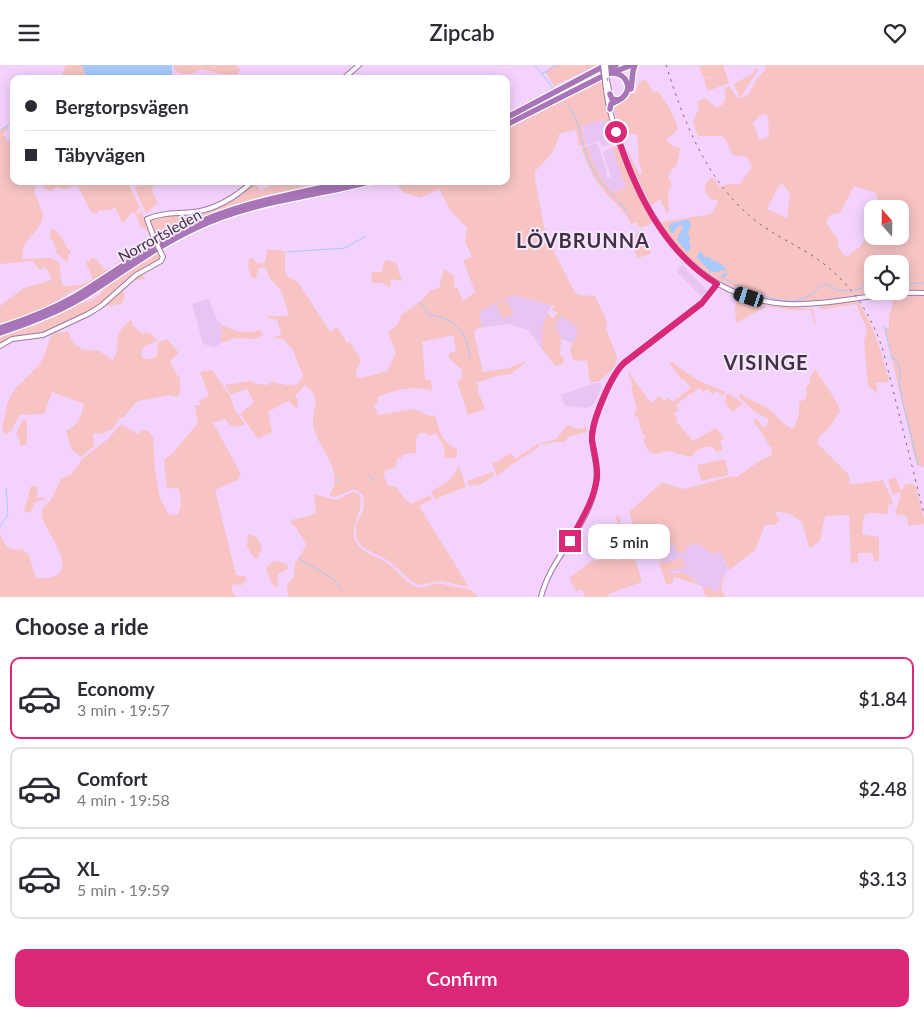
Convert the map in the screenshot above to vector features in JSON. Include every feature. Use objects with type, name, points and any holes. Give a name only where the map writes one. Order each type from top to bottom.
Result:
[{"type":"highway","points":[[510,115],[604,65]]},
{"type":"highway","points":[[510,122],[616,65]]},
{"type":"highway","points":[[607,78],[634,65]]},
{"type":"highway","points":[[621,101],[612,99],[610,104],[615,105],[626,99],[629,95],[634,65]]},
{"type":"highway","points":[[510,122],[618,73],[627,82],[627,92],[621,101]]},
{"type":"highway","name":"Norrortsleden","points":[[0,328],[35,315],[67,300],[147,250],[206,219],[259,201],[334,185]]},
{"type":"highway","name":"Norrortsleden","points":[[0,333],[50,314],[79,299],[149,254],[208,222],[261,205],[354,185]]},
{"type":"main road","points":[[348,75],[359,65]]},
{"type":"main road","points":[[604,65],[610,104],[621,143],[633,176],[650,212],[672,245],[699,271],[717,284],[749,297],[791,304],[814,303],[885,293],[924,293]]},
{"type":"main road","points":[[0,346],[12,339],[44,335],[88,314],[101,306],[136,275],[162,259],[147,219],[160,214],[195,212],[213,207],[236,196],[248,185]]},
{"type":"main road","points":[[541,597],[546,580],[583,517],[594,493],[597,469],[592,431],[596,417],[617,371],[625,362],[702,303],[717,284]]},
{"type":"shaded area","points":[[66,65],[82,65],[86,75],[62,75]]},
{"type":"shaded area","points":[[174,65],[236,65],[240,70],[238,74],[202,69],[191,74],[185,74],[174,70]]},
{"type":"shaded area","points":[[554,65],[597,65],[554,86],[545,71]]},
{"type":"shaded area","points":[[704,65],[723,65],[725,71],[704,78],[699,67]]},
{"type":"shaded area","points":[[766,65],[924,65],[924,290],[909,289],[909,255],[864,255],[864,294],[810,301],[778,300],[757,296],[719,280],[702,269],[672,240],[660,223],[711,214],[718,200],[712,200],[705,192],[708,181],[713,177],[720,187],[728,184],[740,184],[752,167],[747,157],[733,155],[722,136],[698,136],[693,122],[699,107],[697,102],[706,98],[716,108],[722,105],[726,97],[724,89],[729,86],[738,98],[743,98],[750,92],[757,79],[763,73]],"holes":[[[760,115],[768,116],[769,137],[758,140],[753,123]],[[782,183],[790,194],[787,218],[767,209]]]},
{"type":"shaded area","points":[[757,68],[758,70],[740,98],[734,84],[755,72],[754,70]]},
{"type":"shaded area","points":[[725,71],[729,83],[708,91],[704,79]]},
{"type":"shaded area","points":[[602,77],[617,142],[611,144],[604,120],[581,126],[586,145],[579,146],[576,130],[559,134],[556,145],[535,171],[535,180],[546,236],[574,291],[579,295],[595,296],[607,321],[606,328],[617,358],[615,367],[600,381],[590,383],[587,361],[573,360],[570,349],[578,332],[577,327],[562,316],[555,324],[561,339],[560,355],[563,357],[564,362],[561,365],[555,366],[542,349],[542,329],[547,313],[553,318],[558,313],[552,310],[554,306],[513,295],[480,311],[480,320],[483,327],[476,329],[474,333],[483,372],[509,368],[526,361],[511,374],[497,376],[477,383],[485,409],[468,415],[457,382],[462,378],[462,370],[449,358],[449,353],[456,351],[453,335],[422,342],[425,379],[431,380],[432,390],[411,388],[398,390],[378,397],[378,403],[374,405],[378,415],[415,409],[430,416],[435,415],[444,439],[457,449],[457,457],[445,459],[444,447],[436,433],[428,436],[426,433],[419,433],[416,439],[416,453],[403,454],[401,458],[397,459],[396,467],[385,471],[383,474],[388,486],[396,487],[405,499],[412,504],[430,495],[432,499],[419,506],[469,587],[440,581],[418,585],[390,562],[368,550],[359,542],[356,529],[363,510],[363,494],[354,489],[335,497],[329,495],[334,486],[335,477],[329,459],[315,433],[313,424],[314,395],[305,385],[295,396],[298,400],[298,407],[296,408],[289,401],[268,412],[272,432],[258,439],[240,414],[254,402],[247,389],[230,394],[225,385],[250,381],[267,385],[272,382],[287,385],[298,384],[303,376],[292,348],[289,347],[284,339],[275,338],[274,336],[280,336],[281,334],[277,320],[267,316],[289,316],[282,292],[269,277],[266,267],[258,268],[256,278],[253,279],[248,268],[249,259],[252,258],[258,264],[265,262],[267,249],[285,251],[285,272],[287,276],[298,282],[330,332],[337,327],[347,343],[350,342],[361,360],[356,372],[357,377],[362,378],[387,371],[396,353],[388,333],[398,324],[401,315],[421,301],[431,290],[439,288],[444,269],[454,276],[454,287],[457,287],[463,301],[475,292],[463,260],[472,257],[465,241],[467,228],[451,211],[439,189],[420,198],[403,192],[397,185],[510,185],[510,125],[592,85]]},
{"type":"shaded area","points":[[645,79],[653,92],[658,91],[664,100],[678,129],[666,140],[673,146],[680,148],[677,166],[672,169],[668,177],[672,185],[668,192],[669,212],[667,213],[660,199],[651,206],[633,169],[626,147],[640,175],[642,171],[639,164],[637,134],[626,134],[627,137],[623,138],[614,111],[615,106],[628,98],[633,87],[634,96],[639,82]]},
{"type":"shaded area","points":[[604,120],[611,144],[602,147],[599,141],[586,145],[581,126]]},
{"type":"shaded area","points":[[7,126],[8,129],[3,134],[10,141],[10,185],[36,185],[34,193],[43,215],[41,224],[24,245],[22,259],[51,258],[59,262],[63,286],[74,285],[92,280],[86,263],[93,258],[98,261],[104,270],[108,269],[117,264],[124,252],[130,255],[149,243],[151,240],[148,231],[140,226],[136,214],[142,212],[155,242],[86,286],[72,291],[47,307],[0,327],[0,306],[24,288],[52,280],[46,267],[40,270],[32,261],[0,264],[0,130]]},
{"type":"shaded area","points":[[597,143],[607,171],[607,178],[611,177],[603,152],[612,147],[626,188],[612,192],[602,180],[592,162],[587,146]]},
{"type":"shaded area","points":[[587,146],[597,171],[612,192],[626,188],[612,147],[619,147],[633,184],[653,221],[651,224],[640,228],[636,222],[631,224],[622,210],[603,190],[593,175],[581,148]]},
{"type":"shaded area","points":[[42,185],[76,185],[66,189],[56,187],[51,191],[45,189]]},
{"type":"shaded area","points":[[76,185],[129,185],[140,207],[135,214],[131,213],[122,222],[115,207],[110,210],[99,210],[97,213],[93,213]]},
{"type":"shaded area","points":[[154,185],[152,192],[158,203],[146,213],[135,189],[137,186]]},
{"type":"shaded area","points":[[250,185],[257,185],[260,190],[273,185],[302,185],[304,187],[320,185],[247,201],[224,209],[158,240],[150,221],[158,216],[210,209],[232,199]]},
{"type":"shaded area","points":[[51,229],[57,231],[71,252],[68,255],[68,263],[56,252],[53,241],[50,238]]},
{"type":"shaded area","points":[[638,232],[643,236],[651,250],[650,254],[638,258],[634,245]]},
{"type":"shaded area","points":[[159,250],[160,260],[136,274],[99,306],[50,331],[34,335],[16,336],[0,345],[0,335],[77,304],[90,301],[99,295],[109,284]]},
{"type":"shaded area","points":[[388,260],[397,264],[402,281],[391,279],[390,288],[383,283],[372,283],[371,272],[382,272],[384,261]]},
{"type":"shaded area","points":[[682,265],[707,290],[702,297],[676,271]]},
{"type":"shaded area","points":[[141,274],[146,279],[135,280],[123,291],[125,297],[121,304],[104,305]]},
{"type":"shaded area","points":[[513,295],[552,306],[547,313],[542,349],[528,330],[509,324],[483,327],[479,311]]},
{"type":"shaded area","points":[[909,295],[924,295],[924,468],[917,464],[914,455],[885,328],[889,327],[889,314],[893,300],[909,300]]},
{"type":"shaded area","points":[[209,299],[216,318],[222,325],[221,343],[215,347],[203,344],[192,304]]},
{"type":"shaded area","points":[[507,300],[514,314],[503,319],[496,305]]},
{"type":"shaded area","points":[[737,300],[760,305],[812,309],[816,325],[811,310],[769,307],[759,310],[737,323],[735,317],[737,313],[734,312]]},
{"type":"shaded area","points":[[857,300],[864,311],[881,351],[889,382],[876,383],[878,394],[868,385],[864,341],[867,330],[856,304],[821,310],[820,308],[821,306]]},
{"type":"shaded area","points":[[562,316],[577,327],[578,332],[573,343],[561,339],[557,330],[555,323]]},
{"type":"shaded area","points":[[131,320],[133,326],[143,335],[145,332],[150,333],[157,340],[144,347],[141,355],[144,359],[157,356],[158,343],[167,339],[179,353],[170,361],[178,377],[180,377],[180,394],[177,397],[171,395],[137,401],[123,418],[120,417],[113,429],[100,434],[93,433],[94,446],[81,457],[71,449],[66,430],[77,423],[84,404],[52,392],[44,414],[20,415],[11,431],[5,435],[2,428],[8,401],[14,390],[39,365],[52,334],[68,331],[73,343],[83,350],[99,351],[113,360],[116,355],[120,330]]},
{"type":"shaded area","points":[[222,325],[241,332],[260,330],[263,335],[254,339],[236,338],[221,343]]},
{"type":"shaded area","points":[[672,362],[697,380],[726,392],[723,395],[717,391],[712,394],[708,389],[703,392],[699,388],[675,405],[679,410],[674,414],[678,418],[676,419],[677,422],[693,441],[716,428],[724,439],[720,441],[723,450],[717,452],[713,447],[706,447],[698,450],[691,457],[668,451],[655,454],[648,451],[644,441],[645,435],[642,434],[638,417],[636,417],[634,412],[637,411],[631,386],[633,385],[628,374],[651,403],[660,396],[664,401],[668,397],[672,402],[691,388],[669,365]]},
{"type":"shaded area","points":[[815,369],[836,401],[840,411],[828,429],[819,437],[817,443],[849,475],[850,485],[883,480],[893,502],[888,506],[888,514],[870,513],[864,515],[862,534],[879,537],[879,561],[874,561],[872,553],[858,553],[858,562],[851,563],[849,515],[825,516],[820,541],[809,547],[802,522],[791,514],[774,511],[780,521],[774,525],[765,525],[755,550],[729,570],[721,552],[712,554],[695,543],[687,546],[685,552],[679,554],[673,545],[665,543],[659,549],[662,559],[659,561],[651,543],[637,530],[622,532],[624,541],[621,543],[616,516],[619,516],[621,526],[633,524],[629,512],[660,484],[663,483],[684,489],[732,476],[737,477],[759,461],[771,456],[772,446],[770,447],[753,421],[757,418],[762,427],[765,427],[769,422],[767,418],[756,413],[739,397],[741,394],[767,408],[792,429],[795,427],[799,414],[799,402],[805,399],[807,395],[806,387],[811,383],[809,379]]},
{"type":"shaded area","points":[[212,370],[229,394],[235,410],[245,424],[238,427],[230,425],[225,419],[213,423],[241,474],[238,480],[215,490],[236,575],[245,576],[247,579],[242,585],[232,584],[232,591],[236,597],[0,597],[0,533],[7,547],[22,549],[29,555],[36,578],[50,578],[59,573],[62,567],[62,560],[43,520],[42,509],[51,500],[61,479],[72,474],[82,459],[108,439],[121,424],[138,434],[143,430],[148,431],[153,437],[155,470],[160,498],[169,515],[178,514],[181,504],[180,493],[178,487],[167,489],[164,461],[198,423],[195,405],[201,405],[199,401],[209,396],[200,372]]},
{"type":"shaded area","points":[[600,383],[601,388],[592,406],[586,408],[565,406],[561,395]]},
{"type":"shaded area","points":[[728,393],[743,403],[732,412],[724,401],[727,399],[725,396]]},
{"type":"shaded area","points":[[23,420],[27,421],[27,445],[20,445],[16,433]]},
{"type":"shaded area","points":[[568,425],[577,429],[582,429],[586,426],[587,432],[570,436],[565,442],[553,442],[542,445],[542,443],[556,439]]},
{"type":"shaded area","points":[[539,443],[539,447],[497,476],[492,464],[511,453],[515,459]]},
{"type":"shaded area","points":[[725,459],[729,475],[701,481],[697,465]]},
{"type":"shaded area","points":[[459,466],[466,487],[435,499],[431,492],[450,480]]},
{"type":"shaded area","points":[[493,472],[494,476],[478,486],[476,484],[469,486],[467,481]]},
{"type":"shaded area","points":[[896,477],[901,491],[906,484],[912,484],[916,487],[924,524],[908,526],[907,516],[895,514],[902,492],[893,495],[888,480]]},
{"type":"shaded area","points":[[31,486],[38,487],[36,498],[44,497],[45,499],[35,502],[30,513],[24,511]]},
{"type":"shaded area","points":[[353,492],[359,494],[361,500],[354,536],[362,549],[387,563],[412,585],[422,588],[442,584],[469,590],[478,597],[288,597],[288,586],[294,577],[295,563],[306,544],[295,526],[291,524],[291,520],[316,513],[314,494],[336,500]]},
{"type":"shaded area","points":[[248,534],[256,537],[262,546],[258,558],[255,559],[247,547]]},
{"type":"shaded area","points":[[666,543],[686,550],[687,546],[694,543],[702,546],[712,554],[721,552],[728,570],[723,575],[717,592],[697,584],[697,580],[678,571],[667,574],[659,549]]},
{"type":"shaded area","points":[[611,557],[616,561],[633,557],[642,582],[608,594],[608,597],[585,597],[582,589],[576,591],[569,578],[592,561]]},
{"type":"shaded area","points":[[682,557],[685,567],[667,572],[667,574],[683,572],[697,581],[697,584],[674,577],[672,584],[666,584],[659,563]]},
{"type":"shaded area","points":[[277,561],[287,564],[288,568],[278,575],[278,585],[276,587],[272,584],[266,568],[272,562]]},
{"type":"shaded area","points":[[724,574],[721,588],[725,597],[706,597],[702,586],[717,592]]},
{"type":"water","points":[[82,65],[172,65],[172,75],[86,75]]},
{"type":"water","points":[[688,220],[691,225],[687,233],[690,237],[689,243],[691,248],[687,252],[677,240],[683,226],[678,225],[674,233],[670,232],[669,226],[672,223]]},
{"type":"water","points":[[702,252],[704,257],[717,261],[726,269],[727,275],[723,278],[720,276],[726,273],[725,270],[713,272],[708,269],[698,259],[697,256]]},
{"type":"waterway","points":[[535,65],[552,87]]},
{"type":"waterway","points":[[542,73],[556,65]]},
{"type":"waterway","points":[[569,107],[576,120],[589,162],[602,183],[630,217]]},
{"type":"waterway","points":[[0,130],[10,124]]},
{"type":"waterway","points":[[287,252],[345,248],[366,236]]},
{"type":"waterway","points":[[724,279],[757,293],[785,301],[794,301],[807,297],[820,286],[826,284],[837,290],[851,291]]},
{"type":"waterway","points":[[909,284],[924,283]]},
{"type":"waterway","points":[[855,290],[864,287]]},
{"type":"waterway","points":[[421,303],[429,315],[446,319],[463,333],[470,358]]},
{"type":"waterway","points":[[884,326],[890,350]]},
{"type":"waterway","points":[[890,353],[892,359],[896,359],[899,365],[899,385],[918,465]]},
{"type":"waterway","points":[[369,475],[374,481]]},
{"type":"waterway","points":[[0,527],[8,514],[6,488]]},
{"type":"waterway","points":[[299,559],[334,580],[342,590]]},
{"type":"railway","points":[[666,65],[679,104],[695,141],[705,160],[728,194],[757,222],[822,262],[846,284],[865,310],[884,354],[924,514]]},
{"type":"district","name":"LÖVBRUNNA","points":[[583,241]]},
{"type":"district","name":"VISINGE","points":[[766,363]]},
{"type":"route","points":[[570,541],[594,493],[597,461],[592,431],[597,413],[614,375],[624,363],[702,303],[717,284],[683,256],[663,233],[644,200],[616,132]]}]
